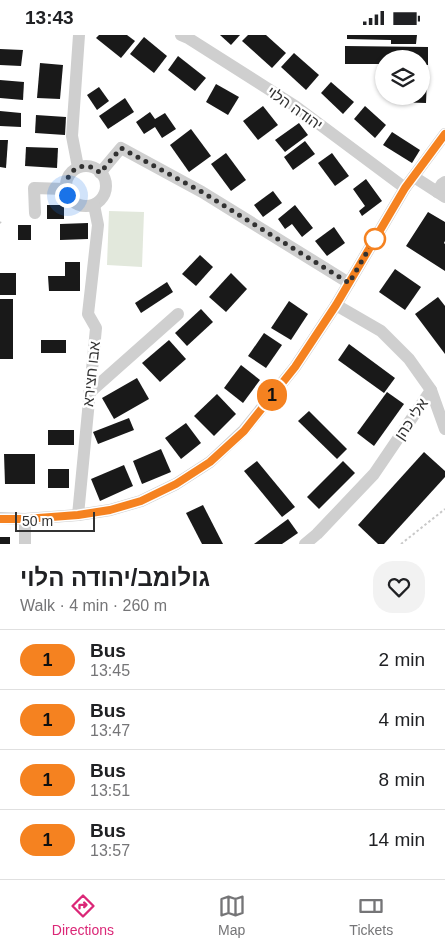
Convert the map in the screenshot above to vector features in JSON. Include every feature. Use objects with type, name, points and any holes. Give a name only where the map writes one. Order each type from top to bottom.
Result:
[{"type":"street","points":[[78,167],[72,137],[79,35]]},
{"type":"street","name":"יהודה הלוי","points":[[181,35],[295,106],[405,188]]},
{"type":"street","points":[[0,519],[78,515],[110,510],[141,501],[176,484],[210,462],[244,431],[295,367],[336,305],[405,188],[445,134]]},
{"type":"street","points":[[100,173],[121,148],[202,192],[349,283]]},
{"type":"street","points":[[78,167],[92,167],[100,173],[106,183],[106,190],[100,201],[94,205],[88,207],[76,204],[67,195],[65,189],[68,176],[78,167]]},
{"type":"street","points":[[414,177],[442,190]]},
{"type":"street","points":[[34,213],[34,188],[65,189]]},
{"type":"street","name":"אבו חצירא","points":[[78,515],[96,327],[88,315],[98,225],[94,205]]},
{"type":"street","name":"אלי כהן","points":[[305,544],[317,535],[374,474],[431,390],[409,359],[381,331],[336,305]]},
{"type":"street","points":[[89,393],[178,315]]},
{"type":"street","points":[[431,390],[445,429]]},
{"type":"street","points":[[25,519],[26,544]]},
{"type":"path","points":[[401,544],[445,509]]},
{"type":"shaded area","points":[[109,211],[144,212],[142,267],[107,265]]},
{"type":"building","points":[[99,35],[127,35],[135,41],[121,58],[96,38]]},
{"type":"building","points":[[220,35],[240,35],[231,45]]},
{"type":"building","points":[[248,35],[266,35],[286,53],[272,68],[242,41]]},
{"type":"building","points":[[347,35],[417,35],[416,44],[391,44],[391,40],[347,39]]},
{"type":"building","points":[[144,37],[167,56],[154,73],[130,54]]},
{"type":"building","points":[[345,46],[428,47],[428,50],[375,50],[375,64],[345,64]]},
{"type":"building","points":[[0,49],[23,50],[21,66],[0,65]]},
{"type":"building","points":[[294,53],[319,75],[306,90],[281,67]]},
{"type":"building","points":[[178,56],[206,78],[195,91],[168,70]]},
{"type":"building","points":[[40,63],[63,65],[60,99],[37,98]]},
{"type":"building","points":[[0,80],[24,82],[23,100],[0,98]]},
{"type":"building","points":[[331,82],[354,102],[343,114],[321,93]]},
{"type":"building","points":[[216,84],[239,97],[228,115],[206,102]]},
{"type":"building","points":[[99,87],[109,101],[97,110],[87,95]]},
{"type":"building","points":[[125,98],[134,112],[108,129],[99,116]]},
{"type":"building","points":[[263,106],[278,125],[258,140],[243,121]]},
{"type":"building","points":[[365,106],[386,125],[375,138],[354,119]]},
{"type":"building","points":[[0,111],[21,113],[21,127],[0,126]]},
{"type":"building","points":[[150,112],[155,119],[165,113],[176,129],[162,138],[155,127],[144,134],[136,122]]},
{"type":"building","points":[[36,115],[66,117],[65,135],[35,133]]},
{"type":"building","points":[[299,123],[308,135],[285,152],[275,140]]},
{"type":"building","points":[[191,129],[211,156],[189,172],[170,145]]},
{"type":"building","points":[[392,132],[420,150],[412,163],[383,145]]},
{"type":"building","points":[[0,140],[8,140],[6,168],[0,167]]},
{"type":"building","points":[[305,141],[315,154],[293,170],[284,157]]},
{"type":"building","points":[[26,147],[58,148],[57,168],[25,166]]},
{"type":"building","points":[[226,153],[246,180],[231,191],[211,164]]},
{"type":"building","points":[[332,153],[349,176],[335,186],[318,163]]},
{"type":"building","points":[[366,179],[382,201],[362,216],[359,211],[365,206],[353,189]]},
{"type":"building","points":[[273,191],[282,203],[263,217],[254,205]]},
{"type":"building","points":[[47,205],[64,205],[64,219],[47,219]]},
{"type":"building","points":[[295,205],[313,228],[302,237],[292,224],[285,229],[278,219]]},
{"type":"building","points":[[428,212],[445,222],[445,271],[406,246]]},
{"type":"building","points":[[88,223],[88,239],[60,240],[60,224]]},
{"type":"building","points":[[18,225],[31,225],[31,240],[18,240]]},
{"type":"building","points":[[334,227],[345,243],[327,256],[315,241]]},
{"type":"building","points":[[200,255],[213,267],[196,286],[182,274]]},
{"type":"building","points":[[65,262],[80,262],[80,291],[49,291],[48,276],[65,276]]},
{"type":"building","points":[[395,269],[421,287],[405,310],[379,292]]},
{"type":"building","points":[[0,273],[16,273],[16,295],[0,295]]},
{"type":"building","points":[[231,273],[247,289],[226,312],[209,297]]},
{"type":"building","points":[[167,282],[173,292],[141,313],[135,303]]},
{"type":"building","points":[[438,297],[445,306],[445,354],[415,314]]},
{"type":"building","points":[[0,299],[13,299],[13,359],[0,359]]},
{"type":"building","points":[[289,301],[308,314],[291,340],[271,328]]},
{"type":"building","points":[[201,309],[213,322],[187,346],[175,333]]},
{"type":"building","points":[[264,333],[282,345],[266,368],[248,356]]},
{"type":"building","points":[[41,340],[66,340],[66,353],[41,353]]},
{"type":"building","points":[[169,340],[186,359],[160,382],[142,363]]},
{"type":"building","points":[[349,344],[395,378],[384,393],[338,360]]},
{"type":"building","points":[[241,365],[260,380],[243,403],[224,388]]},
{"type":"building","points":[[137,378],[149,399],[114,419],[102,398]]},
{"type":"building","points":[[387,392],[404,404],[374,446],[357,433]]},
{"type":"building","points":[[217,394],[236,414],[214,436],[194,416]]},
{"type":"building","points":[[309,411],[347,449],[337,459],[298,421]]},
{"type":"building","points":[[129,418],[134,430],[98,444],[93,432]]},
{"type":"building","points":[[186,423],[201,443],[181,459],[165,438]]},
{"type":"building","points":[[48,430],[74,430],[74,445],[48,445]]},
{"type":"building","points":[[161,449],[171,472],[142,484],[133,461]]},
{"type":"building","points":[[424,452],[445,471],[445,477],[384,544],[378,544],[358,525]]},
{"type":"building","points":[[4,454],[35,454],[35,484],[5,484]]},
{"type":"building","points":[[257,461],[295,507],[282,517],[244,471]]},
{"type":"building","points":[[343,461],[355,473],[319,509],[307,497]]},
{"type":"building","points":[[124,465],[133,486],[100,501],[91,479]]},
{"type":"building","points":[[48,469],[69,469],[69,488],[48,488]]},
{"type":"building","points":[[203,505],[223,544],[202,544],[186,513]]},
{"type":"building","points":[[288,519],[298,533],[282,544],[254,544]]},
{"type":"building","points":[[0,537],[10,537],[10,544],[0,544]]},
{"type":"bus line","name":"1","points":[[0,519],[78,515],[110,510],[141,501],[176,484],[210,462],[244,431],[295,367],[336,305],[405,188],[445,134]]},
{"type":"route","points":[[67,195],[65,189],[66,182],[72,171],[78,167],[85,166],[92,167],[100,173],[121,148],[202,192],[349,283],[377,235],[375,239]]}]
